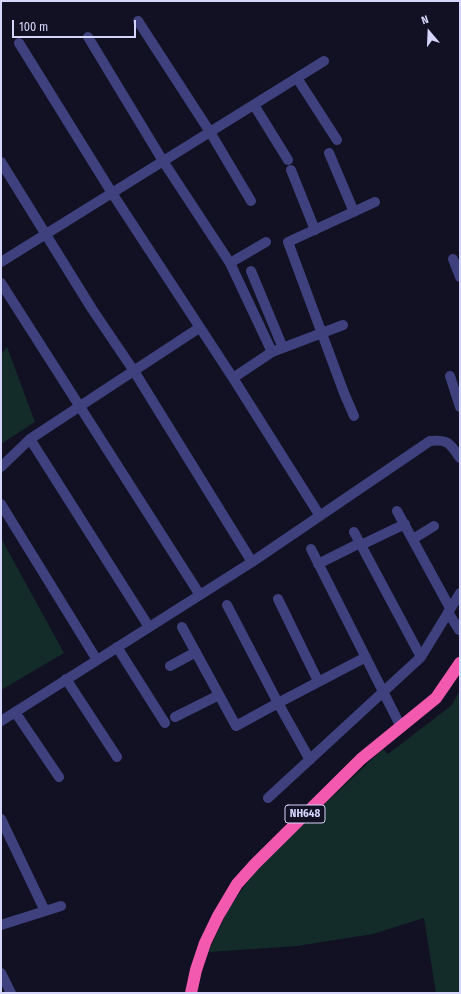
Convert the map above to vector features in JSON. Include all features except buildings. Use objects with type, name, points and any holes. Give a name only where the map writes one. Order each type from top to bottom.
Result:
[{"type":"highway","name":"NH648","points":[[191,993],[196,970],[205,943],[218,916],[237,884],[255,864],[361,759],[436,698],[460,663]]},
{"type":"street","points":[[138,21],[210,132],[251,201]]},
{"type":"street","points":[[88,37],[163,161],[230,263],[272,352]]},
{"type":"street","points":[[19,43],[112,193],[233,378],[320,516]]},
{"type":"street","points":[[1,262],[324,61]]},
{"type":"street","points":[[297,78],[337,140]]},
{"type":"street","points":[[254,105],[288,160]]},
{"type":"street","points":[[329,153],[354,212]]},
{"type":"street","points":[[1,162],[92,309],[134,371],[252,562]]},
{"type":"street","points":[[291,170],[315,230]]},
{"type":"street","points":[[354,416],[288,242],[375,202]]},
{"type":"street","points":[[230,263],[266,242]]},
{"type":"street","points":[[453,259],[460,277]]},
{"type":"street","points":[[251,271],[283,348]]},
{"type":"street","points":[[1,283],[200,595]]},
{"type":"street","points":[[233,378],[272,352],[343,326]]},
{"type":"street","points":[[1,467],[30,439],[199,328]]},
{"type":"street","points":[[450,376],[460,407]]},
{"type":"street","points":[[30,439],[149,627]]},
{"type":"street","points":[[1,721],[252,562],[430,440],[441,440],[450,444],[460,458]]},
{"type":"street","points":[[1,504],[97,660]]},
{"type":"street","points":[[397,511],[413,539],[459,630]]},
{"type":"street","points":[[318,564],[404,524]]},
{"type":"street","points":[[413,539],[434,526]]},
{"type":"street","points":[[354,532],[421,657]]},
{"type":"street","points":[[311,549],[366,657],[382,693],[401,727]]},
{"type":"street","points":[[268,798],[421,657],[460,593]]},
{"type":"street","points":[[278,599],[318,681]]},
{"type":"street","points":[[227,605],[310,760]]},
{"type":"street","points":[[182,627],[236,726],[278,702],[366,657]]},
{"type":"street","points":[[117,647],[165,723]]},
{"type":"street","points":[[170,666],[196,652]]},
{"type":"street","points":[[66,679],[117,757]]},
{"type":"street","points":[[175,717],[219,695]]},
{"type":"street","points":[[14,712],[59,777]]},
{"type":"street","points":[[1,819],[45,911]]},
{"type":"street","points":[[2,922],[61,906]]},
{"type":"street","points":[[1,973],[11,993]]},
{"type":"green space","points":[[7,347],[35,422],[1,444],[1,354]]},
{"type":"green space","points":[[1,538],[64,653],[1,690]]},
{"type":"green space","points":[[460,690],[460,993],[436,993],[424,918],[373,934],[297,946],[208,952],[228,910],[250,878],[297,830],[383,749],[388,754],[452,705]]}]
